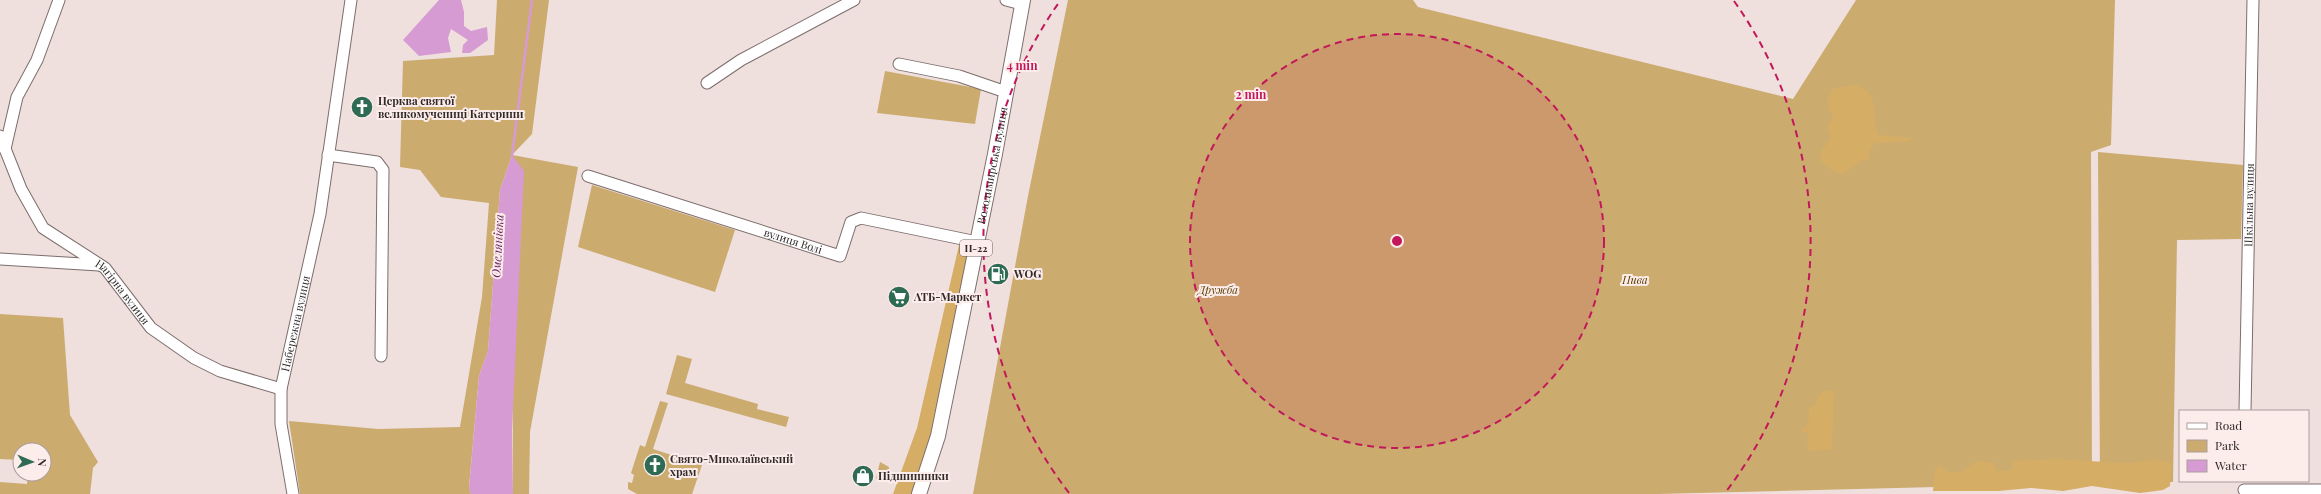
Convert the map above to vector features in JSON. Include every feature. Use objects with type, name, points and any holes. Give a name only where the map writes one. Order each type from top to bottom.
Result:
[{"type":"main road","name":"Володимирська вулиця","points":[[919,494],[938,436],[1023,2]]},
{"type":"street","points":[[4,149],[17,97],[37,60],[59,0]]},
{"type":"street","name":"Набережна вулиця","points":[[293,494],[281,424],[281,389],[320,214],[351,0]]},
{"type":"street","points":[[707,83],[740,60],[854,0]]},
{"type":"street","points":[[1006,0],[1023,2]]},
{"type":"street","name":"Шкільна вулиця","points":[[2245,410],[2253,0]]},
{"type":"street","points":[[899,64],[959,76],[1006,92]]},
{"type":"street","name":"Нагірна вулиця","points":[[0,136],[21,189],[43,228],[101,266],[151,328],[194,358],[220,371],[281,389]]},
{"type":"street","points":[[328,155],[377,162],[383,170],[381,356]]},
{"type":"street","name":"вулиця Волі","points":[[588,176],[840,256],[851,222],[861,218],[977,242]]},
{"type":"street","points":[[0,259],[101,266]]},
{"type":"street","points":[[2243,488],[2321,490]]},
{"type":"green space","points":[[497,0],[549,0],[532,134],[512,155],[500,190],[488,351],[479,376],[469,487],[471,494],[300,494],[289,421],[378,429],[460,427],[482,297],[489,203],[441,197],[420,170],[400,167],[403,61],[494,55]]},
{"type":"green space","points":[[1068,0],[1413,0],[1418,7],[1793,99],[1856,0],[2115,0],[2111,145],[2091,152],[2092,483],[1658,494],[973,494],[1028,196]]},
{"type":"green space","points":[[885,71],[981,89],[975,124],[877,113]]},
{"type":"green space","points":[[2098,152],[2243,165],[2241,239],[2177,240],[2173,482],[2100,482]]},
{"type":"green space","points":[[512,155],[578,167],[530,432],[529,494],[513,494]]},
{"type":"green space","points":[[592,185],[735,230],[715,292],[578,247]]},
{"type":"green space","points":[[0,314],[63,318],[70,415],[98,462],[93,468],[90,494],[0,494],[0,482],[27,484],[27,482],[52,482],[52,442],[12,442],[12,460],[0,459]]},
{"type":"green space","points":[[677,355],[692,359],[685,383],[758,404],[757,409],[789,417],[786,427],[666,394]]},
{"type":"green space","points":[[660,401],[668,403],[653,449],[702,465],[692,494],[637,494],[628,489],[628,482],[632,483],[634,475],[631,473],[640,445],[645,447]]},
{"type":"green space","points":[[880,462],[889,467],[887,482],[876,479]]},
{"type":"shaded area","points":[[1852,85],[1861,87],[1867,91],[1871,97],[1878,135],[1911,138],[1910,141],[1875,143],[1870,150],[1868,160],[1863,160],[1842,174],[1831,170],[1821,161],[1820,153],[1831,137],[1827,127],[1833,118],[1827,102],[1832,89]]},
{"type":"shaded area","points":[[959,245],[971,248],[933,435],[912,494],[893,494],[917,428]]},
{"type":"shaded area","points":[[1824,391],[1834,391],[1832,449],[1807,451],[1808,433],[1802,432],[1801,429],[1808,425],[1809,407],[1816,405],[1818,396]]},
{"type":"shaded area","points":[[2054,459],[2125,463],[2160,460],[2171,464],[2170,486],[2163,490],[2140,493],[2092,486],[2063,491],[2031,488],[1998,491],[1933,491],[1935,469],[1940,465],[1948,472],[1960,472],[1977,461],[1995,463],[1996,471],[2012,470],[2013,461]]},
{"type":"water","points":[[439,0],[461,0],[464,12],[464,26],[471,31],[487,27],[488,40],[470,53],[462,53],[463,45],[468,40],[451,29],[448,38],[451,52],[419,56],[403,40]]},
{"type":"water","points":[[512,155],[524,171],[512,430],[513,494],[471,494],[469,488],[479,376],[488,351],[500,190]]},
{"type":"waterway","name":"Омелянівка","points":[[512,156],[532,0]]},
{"type":"place","name":"Церква святої великомучениці Катерини","points":[[362,107]]},
{"type":"place","name":"WOG","points":[[998,274]]},
{"type":"place","name":"АТБ-Маркет","points":[[899,297]]},
{"type":"place","name":"Свято-Миколаївський храм","points":[[655,465]]},
{"type":"place","name":"Підшипники","points":[[863,476]]},
{"type":"park label","name":"Нива","points":[[1635,280]]},
{"type":"park label","name":"Дружба","points":[[1218,290]]}]
